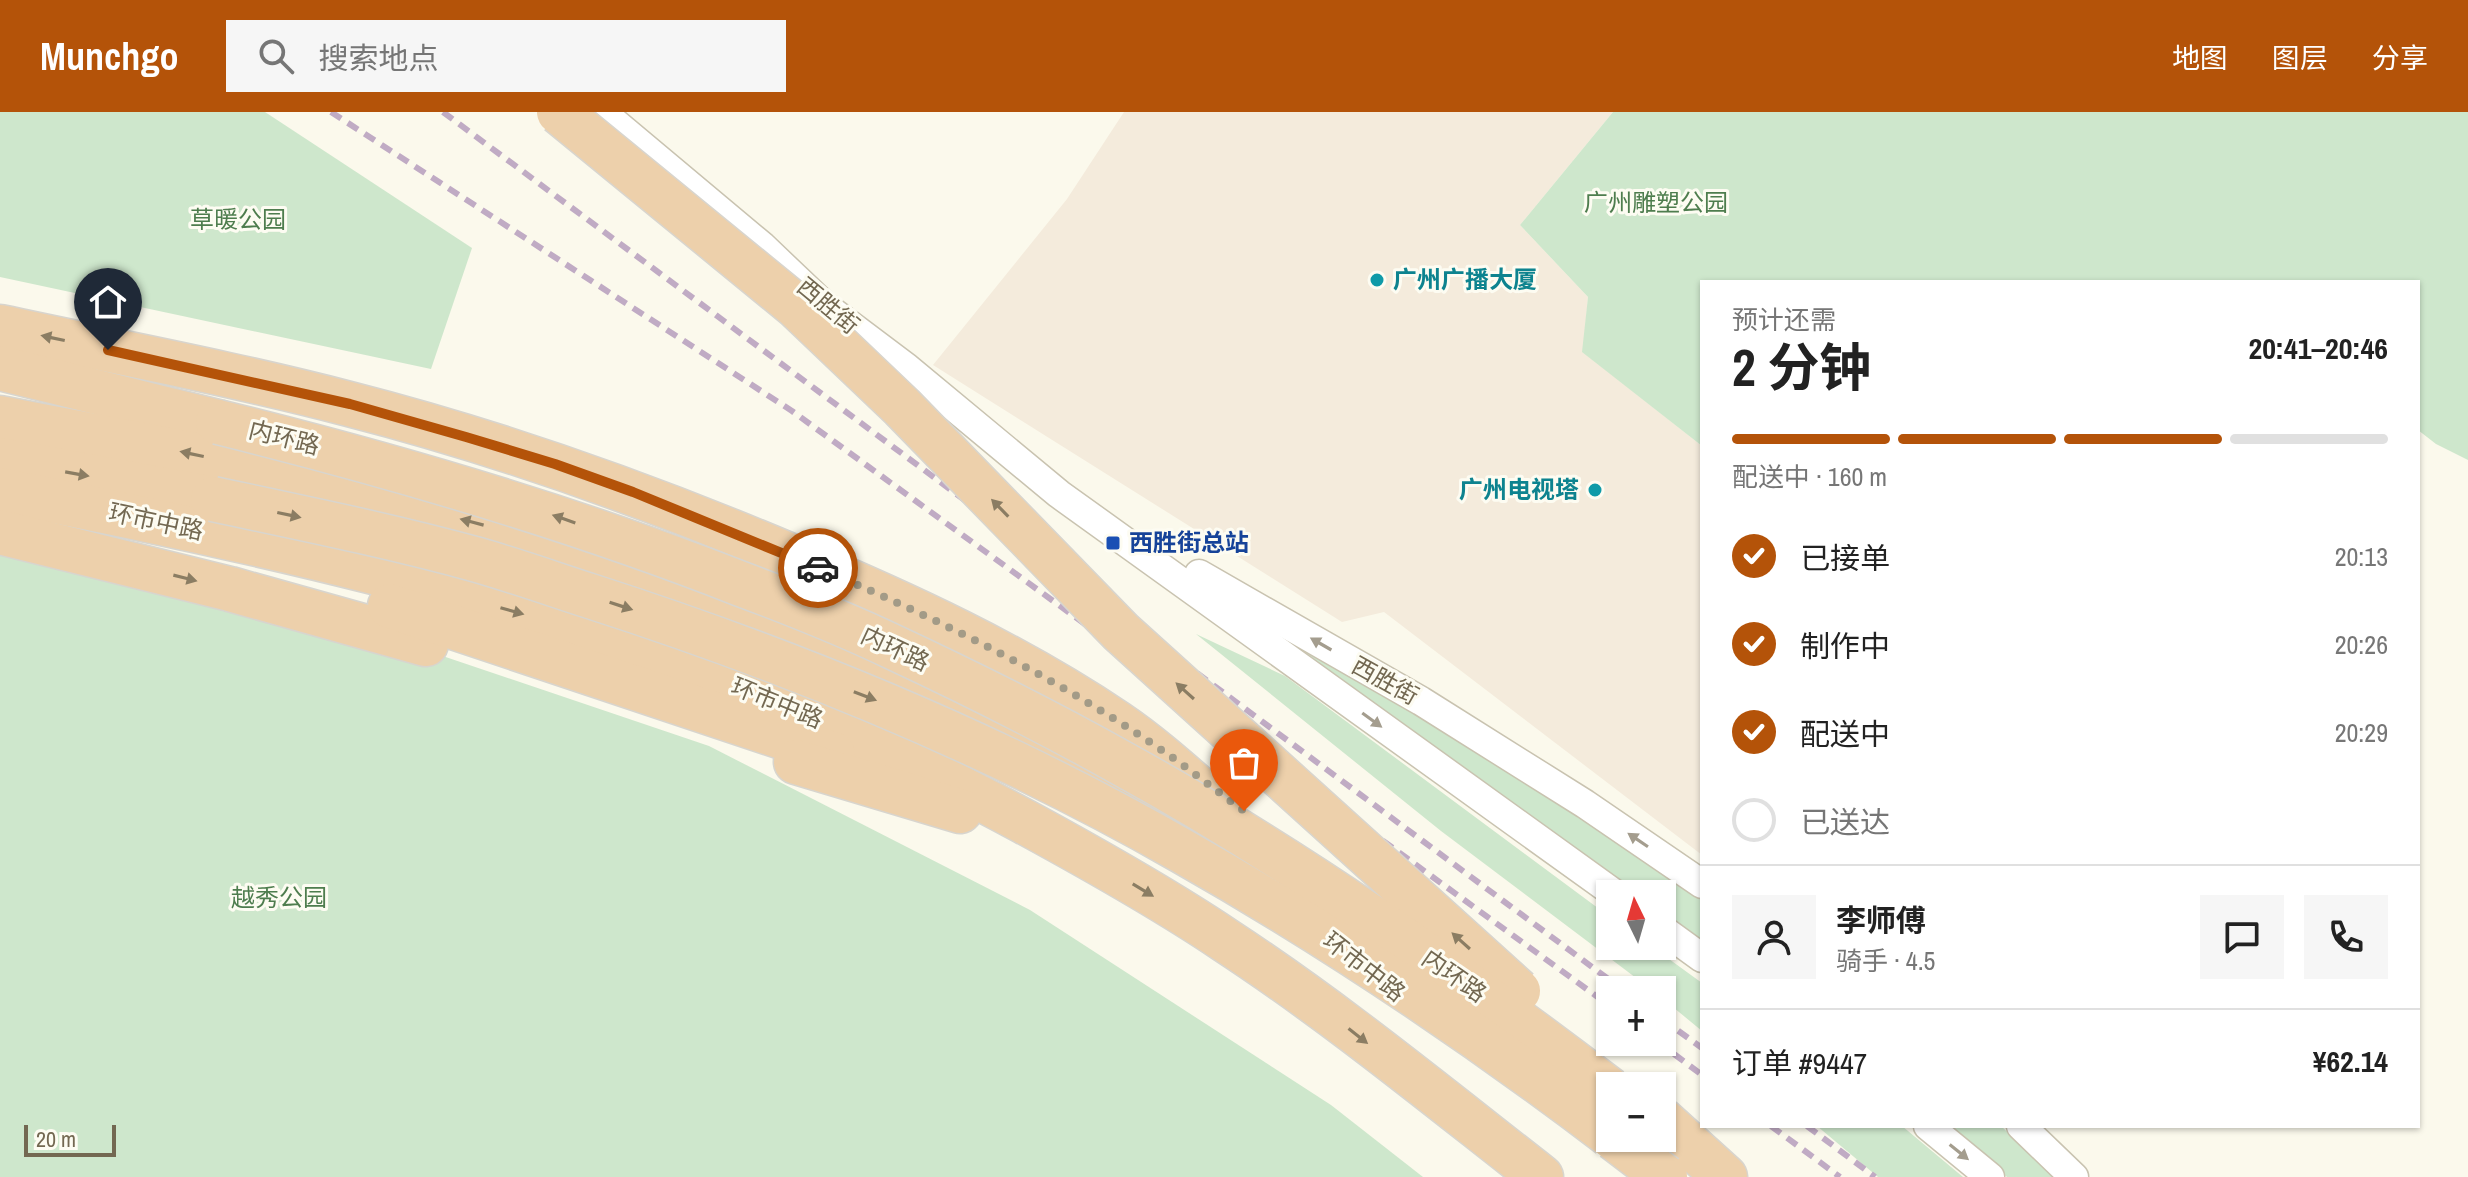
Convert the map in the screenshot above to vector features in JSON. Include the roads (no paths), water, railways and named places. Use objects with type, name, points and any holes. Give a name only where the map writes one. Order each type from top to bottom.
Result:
[{"type":"highway","points":[[559,112],[796,306],[902,407],[1121,632],[1608,1072]]},
{"type":"highway","name":"环市中路","points":[[0,327],[350,404],[437,428],[581,474],[746,537],[933,619],[1013,661],[1120,725],[1242,829],[1317,931],[1632,1177]]},
{"type":"highway","points":[[0,368],[218,422]]},
{"type":"highway","name":"内环路","points":[[0,382],[218,422],[343,453],[540,511],[687,562],[890,645],[1109,756],[1190,802],[1356,907],[1596,1079]]},
{"type":"highway","points":[[0,418],[264,469],[373,495],[588,556],[750,612],[903,675],[1049,749],[1135,800],[1223,860],[1317,931]]},
{"type":"highway","name":"内环路","points":[[0,460],[361,530],[480,561],[670,622],[888,705],[1063,787],[1182,850],[1434,1006],[1596,1124]]},
{"type":"highway","name":"环市中路","points":[[0,490],[220,535],[452,593],[608,640],[737,686],[818,720],[959,786],[1076,850],[1224,939],[1313,1002],[1541,1177]]},
{"type":"highway","points":[[0,507],[187,549],[415,613],[959,798],[1010,818],[1076,850]]},
{"type":"highway","points":[[0,532],[230,589],[398,635],[760,751],[1007,825],[1076,850]]},
{"type":"highway","points":[[1120,725],[1175,760],[1340,882],[1409,936],[1596,1096]]},
{"type":"highway","points":[[1486,1063],[1517,1029]]},
{"type":"highway","points":[[1676,1133],[1724,1177]]},
{"type":"highway","points":[[1676,1141],[1724,1177]]},
{"type":"highway","name":"内环路","points":[[1633,1152],[1665,1177]]},
{"type":"highway","points":[[1664,1152],[1695,1177]]},
{"type":"street","name":"西胜街","points":[[602,112],[762,246],[826,307],[907,368],[1059,494],[1596,880]]},
{"type":"street","name":"西胜街","points":[[1059,494],[1421,701],[1585,804],[1700,883]]},
{"type":"street","points":[[1676,939],[1700,957]]},
{"type":"street","points":[[1930,1128],[1990,1177]]},
{"type":"street","points":[[2023,1128],[2074,1177]]},
{"type":"railway","points":[[331,112],[792,411],[1596,996]]},
{"type":"railway","points":[[443,112],[1604,976]]},
{"type":"railway","points":[[1676,1029],[1700,1047]]},
{"type":"railway","points":[[1676,1056],[1700,1074]]},
{"type":"railway","points":[[1774,1128],[1840,1177]]},
{"type":"railway","points":[[1810,1128],[1875,1177]]},
{"type":"place","name":"广州广播大厦","points":[[1377,280]]},
{"type":"place","name":"广州电视塔","points":[[1595,490]]},
{"type":"place","name":"西胜街总站","points":[[1113,543]]},
{"type":"park label","name":"广州雕塑公园","points":[[1656,203]]},
{"type":"park label","name":"草暖公园","points":[[238,220]]},
{"type":"park label","name":"越秀公园","points":[[279,898]]}]
